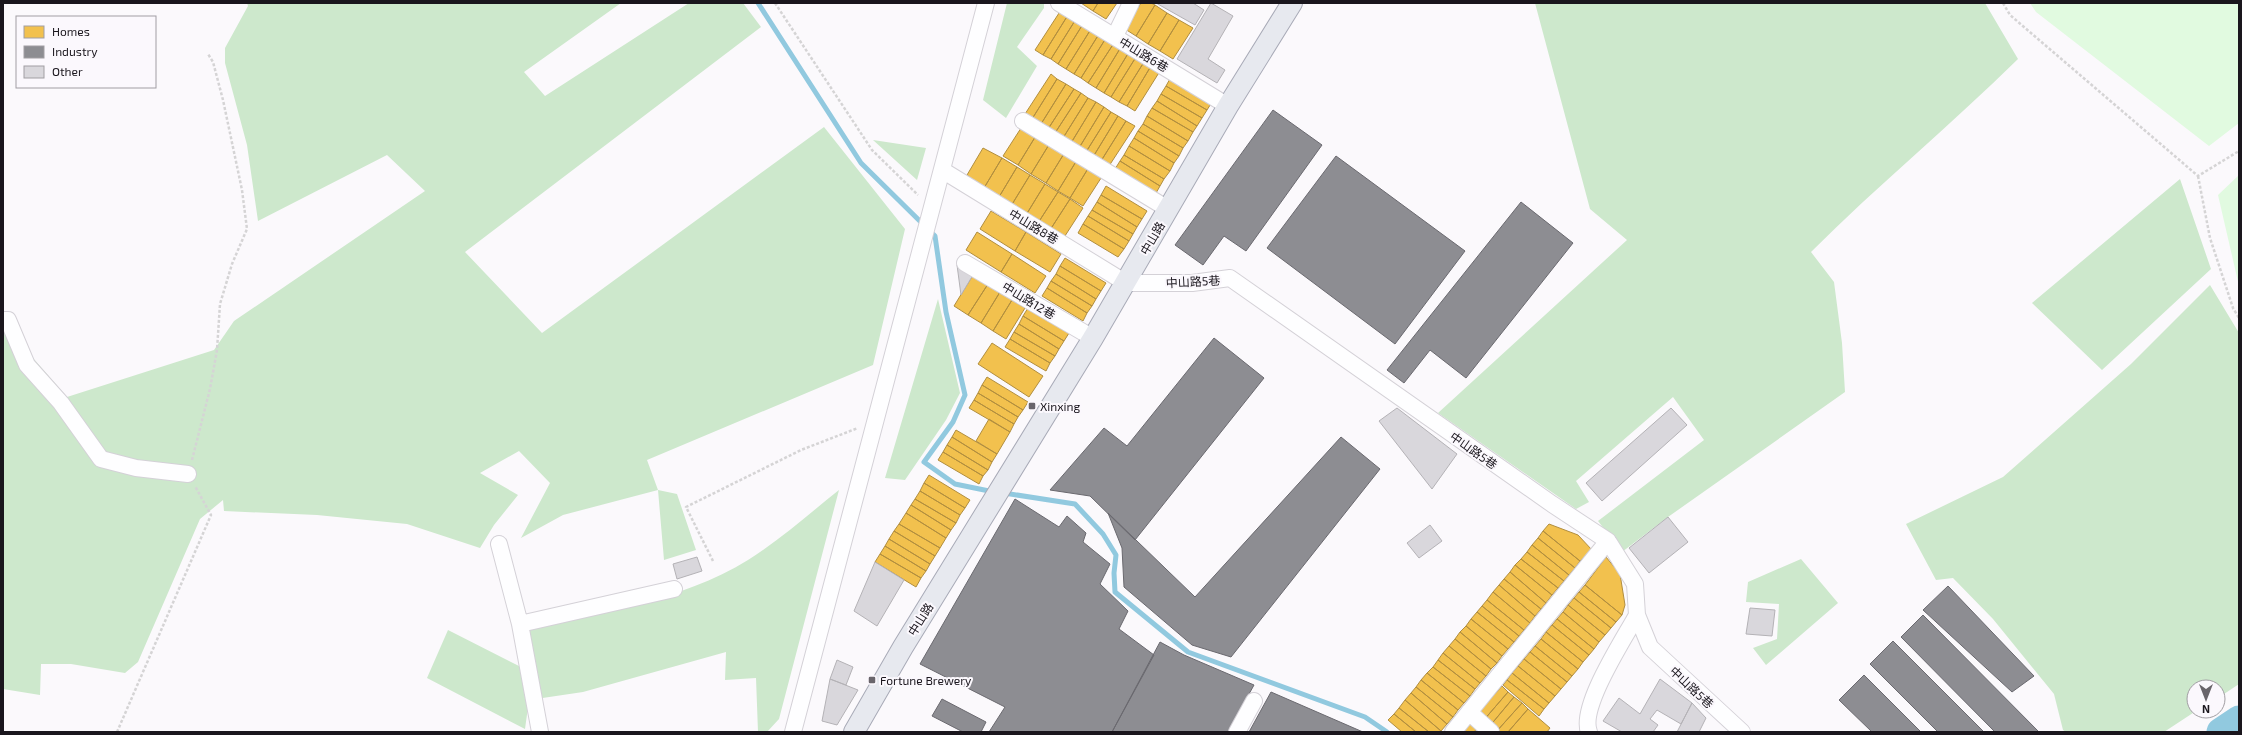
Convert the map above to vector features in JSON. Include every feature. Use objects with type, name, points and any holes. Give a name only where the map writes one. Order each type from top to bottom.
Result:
[{"type":"main road","name":"中山路","points":[[854,732],[907,640],[1093,338],[1228,106],[1292,3]]},
{"type":"street","points":[[793,732],[986,3]]},
{"type":"street","name":"中山路6巷","points":[[1059,3],[1228,106]]},
{"type":"street","points":[[1115,36],[1131,3]]},
{"type":"street","points":[[1023,121],[1168,210]]},
{"type":"street","name":"中山路8巷","points":[[942,170],[1126,283]]},
{"type":"street","name":"中山路12巷","points":[[965,263],[1093,338]]},
{"type":"street","name":"中山路5巷","points":[[1126,283],[1192,283],[1230,278],[1545,500],[1608,542],[1635,584],[1637,615],[1650,647],[1742,732]]},
{"type":"street","points":[[3,320],[8,320],[27,365],[61,402],[101,458],[136,468],[188,474]]},
{"type":"street","points":[[1453,732],[1608,542]]},
{"type":"street","points":[[499,544],[520,624],[540,732]]},
{"type":"street","points":[[520,624],[674,589]]},
{"type":"street","points":[[1589,732],[1586,725],[1591,702],[1637,615]]},
{"type":"street","points":[[1237,732],[1254,701]]},
{"type":"street","points":[[1469,712],[1491,732]]},
{"type":"path","points":[[775,3],[872,150],[932,208]]},
{"type":"path","points":[[2003,3],[2016,20],[2198,176],[2210,238],[2233,308],[2239,318]]},
{"type":"path","points":[[117,732],[212,515],[188,474],[210,390],[217,350],[220,304],[232,264],[247,229],[242,190],[225,107],[213,62],[208,54]]},
{"type":"path","points":[[2198,176],[2239,151]]},
{"type":"path","points":[[713,561],[686,507],[801,450],[875,422]]},
{"type":"green space","points":[[247,3],[621,3],[524,72],[545,96],[689,3],[743,3],[761,27],[465,252],[542,333],[824,127],[905,229],[873,365],[647,460],[658,490],[563,515],[521,538],[550,483],[519,451],[480,473],[518,495],[494,525],[480,548],[407,524],[317,515],[224,511],[223,500],[200,519],[138,662],[125,673],[71,664],[41,664],[40,695],[3,689],[3,332],[33,358],[67,397],[214,350],[234,321],[425,191],[387,155],[258,221],[247,145],[225,63],[225,48],[248,6]]},
{"type":"green space","points":[[1007,3],[1044,3],[1044,8],[1017,47],[1037,66],[1006,118],[983,100]]},
{"type":"green space","points":[[1535,3],[1985,3],[2018,59],[1967,108],[1836,227],[1811,252],[1834,282],[1842,343],[1845,392],[1668,517],[1622,552],[1598,521],[1704,440],[1673,397],[1576,481],[1589,502],[1576,509],[1438,413],[1627,240],[1590,209]]},
{"type":"green space","points":[[2030,3],[2239,3],[2239,123],[2209,146],[2036,12]]},
{"type":"green space","points":[[873,140],[926,148],[917,180]]},
{"type":"green space","points":[[2239,175],[2239,286],[2218,195]]},
{"type":"green space","points":[[2180,179],[2211,269],[2102,370],[2032,303]]},
{"type":"green space","points":[[2210,285],[2239,333],[2239,684],[2226,693],[2226,679],[2186,679],[2186,718],[2164,732],[2066,732],[2063,730],[2054,694],[1993,619],[1953,578],[1936,580],[1906,524],[2003,477],[2131,364]]},
{"type":"green space","points":[[938,299],[960,393],[946,420],[905,480],[885,478]]},
{"type":"green space","points":[[658,490],[677,494],[696,550],[664,560]]},
{"type":"green space","points":[[839,490],[779,719],[767,732],[758,732],[756,678],[725,680],[726,652],[583,692],[529,700],[525,729],[427,678],[448,630],[523,668],[520,628],[608,611],[666,596],[695,586],[748,560],[772,544]]},
{"type":"green space","points":[[1801,559],[1838,603],[1766,665],[1753,648],[1777,639],[1779,604],[1746,602],[1748,582]]},
{"type":"building: Homes","points":[[1081,3],[1098,3],[1093,11]]},
{"type":"building: Homes","points":[[1098,3],[1117,3],[1106,19],[1093,11]]},
{"type":"building: Homes","points":[[1141,3],[1151,3],[1155,5],[1136,36],[1125,29]]},
{"type":"building: Homes","points":[[1155,5],[1167,13],[1148,44],[1136,36]]},
{"type":"building: Homes","points":[[1061,10],[1068,15],[1043,55],[1035,50]]},
{"type":"building: Homes","points":[[1167,13],[1179,20],[1160,51],[1148,44]]},
{"type":"building: Homes","points":[[1068,15],[1076,19],[1051,59],[1043,55]]},
{"type":"building: Homes","points":[[1076,19],[1083,24],[1058,64],[1051,59]]},
{"type":"building: Homes","points":[[1179,20],[1193,28],[1173,59],[1160,51]]},
{"type":"building: Homes","points":[[1083,24],[1091,29],[1066,69],[1058,64]]},
{"type":"building: Homes","points":[[1091,29],[1099,34],[1074,74],[1066,69]]},
{"type":"building: Homes","points":[[1099,34],[1106,38],[1081,78],[1074,74]]},
{"type":"building: Homes","points":[[1106,38],[1114,43],[1088,83],[1081,78]]},
{"type":"building: Homes","points":[[1114,43],[1121,47],[1096,88],[1088,83]]},
{"type":"building: Homes","points":[[1121,47],[1129,52],[1104,93],[1096,88]]},
{"type":"building: Homes","points":[[1129,52],[1136,57],[1111,97],[1104,93]]},
{"type":"building: Homes","points":[[1136,57],[1144,62],[1119,102],[1111,97]]},
{"type":"building: Homes","points":[[1144,62],[1151,66],[1127,106],[1119,102]]},
{"type":"building: Homes","points":[[1151,66],[1160,71],[1135,111],[1127,106]]},
{"type":"building: Homes","points":[[1051,74],[1057,79],[1032,119],[1025,114]]},
{"type":"building: Homes","points":[[1171,77],[1212,102],[1207,110],[1166,86]]},
{"type":"building: Homes","points":[[1057,79],[1066,84],[1041,124],[1032,119]]},
{"type":"building: Homes","points":[[1066,84],[1074,89],[1048,129],[1041,124]]},
{"type":"building: Homes","points":[[1166,86],[1207,110],[1202,118],[1161,94]]},
{"type":"building: Homes","points":[[1074,89],[1081,93],[1055,133],[1048,129]]},
{"type":"building: Homes","points":[[1081,93],[1088,98],[1063,138],[1055,133]]},
{"type":"building: Homes","points":[[1161,94],[1202,118],[1197,126],[1157,101]]},
{"type":"building: Homes","points":[[1088,98],[1096,102],[1071,143],[1063,138]]},
{"type":"building: Homes","points":[[1157,101],[1197,126],[1193,132],[1152,108]]},
{"type":"building: Homes","points":[[1096,102],[1104,107],[1079,148],[1071,143]]},
{"type":"building: Homes","points":[[1104,107],[1111,112],[1086,152],[1079,148]]},
{"type":"building: Homes","points":[[1152,108],[1193,132],[1188,141],[1147,116]]},
{"type":"building: Homes","points":[[1111,112],[1118,116],[1093,157],[1086,152]]},
{"type":"building: Homes","points":[[1118,116],[1126,121],[1101,161],[1093,157]]},
{"type":"building: Homes","points":[[1147,116],[1188,141],[1183,148],[1143,124]]},
{"type":"building: Homes","points":[[1126,121],[1135,126],[1109,166],[1101,161]]},
{"type":"building: Homes","points":[[1143,124],[1183,148],[1179,156],[1138,131]]},
{"type":"building: Homes","points":[[1023,125],[1037,134],[1018,165],[1003,156]]},
{"type":"building: Homes","points":[[1138,131],[1179,156],[1174,163],[1134,138]]},
{"type":"building: Homes","points":[[1037,134],[1050,143],[1031,174],[1018,165]]},
{"type":"building: Homes","points":[[1134,138],[1174,163],[1170,171],[1129,146]]},
{"type":"building: Homes","points":[[1050,143],[1065,152],[1046,183],[1031,174]]},
{"type":"building: Homes","points":[[1129,146],[1170,171],[1164,179],[1124,155]]},
{"type":"building: Homes","points":[[983,148],[1002,158],[984,188],[967,175]]},
{"type":"building: Homes","points":[[1065,152],[1077,160],[1058,191],[1046,183]]},
{"type":"building: Homes","points":[[1124,155],[1164,179],[1160,186],[1120,161]]},
{"type":"building: Homes","points":[[1002,158],[1017,167],[999,197],[984,188]]},
{"type":"building: Homes","points":[[1077,160],[1089,167],[1070,198],[1058,191]]},
{"type":"building: Homes","points":[[1120,161],[1160,186],[1156,193],[1115,169]]},
{"type":"building: Homes","points":[[1017,167],[1030,175],[1011,206],[999,197]]},
{"type":"building: Homes","points":[[1089,167],[1103,175],[1083,206],[1070,198]]},
{"type":"building: Homes","points":[[1030,175],[1045,184],[1026,215],[1011,206]]},
{"type":"building: Homes","points":[[1045,184],[1058,192],[1038,223],[1026,215]]},
{"type":"building: Homes","points":[[1106,186],[1147,211],[1142,219],[1101,195]]},
{"type":"building: Homes","points":[[1058,192],[1070,199],[1050,230],[1038,223]]},
{"type":"building: Homes","points":[[1101,195],[1142,219],[1137,227],[1097,202]]},
{"type":"building: Homes","points":[[1070,199],[1083,208],[1063,239],[1050,230]]},
{"type":"building: Homes","points":[[1097,202],[1137,227],[1133,234],[1092,210]]},
{"type":"building: Homes","points":[[1092,210],[1133,234],[1129,241],[1088,216]]},
{"type":"building: Homes","points":[[991,211],[1026,232],[1015,251],[980,229]]},
{"type":"building: Homes","points":[[1088,216],[1129,241],[1124,249],[1083,224]]},
{"type":"building: Homes","points":[[1083,224],[1124,249],[1118,257],[1078,233]]},
{"type":"building: Homes","points":[[977,232],[1012,254],[1001,272],[966,250]]},
{"type":"building: Homes","points":[[1026,232],[1061,254],[1050,272],[1015,251]]},
{"type":"building: Homes","points":[[1012,254],[1046,276],[1035,293],[1001,272]]},
{"type":"building: Homes","points":[[1065,258],[1106,283],[1101,291],[1060,266]]},
{"type":"building: Homes","points":[[1060,266],[1101,291],[1096,299],[1056,274]]},
{"type":"building: Homes","points":[[1056,274],[1096,299],[1092,306],[1051,281]]},
{"type":"building: Homes","points":[[973,275],[988,284],[968,315],[954,306]]},
{"type":"building: Homes","points":[[1051,281],[1092,306],[1087,313],[1047,288]]},
{"type":"building: Homes","points":[[988,284],[1000,292],[981,323],[968,315]]},
{"type":"building: Homes","points":[[1047,288],[1087,313],[1083,321],[1042,296]]},
{"type":"building: Homes","points":[[1000,292],[1012,300],[993,331],[981,323]]},
{"type":"building: Homes","points":[[1012,300],[1025,308],[1006,339],[993,331]]},
{"type":"building: Homes","points":[[1028,308],[1069,333],[1064,341],[1023,316]]},
{"type":"building: Homes","points":[[1023,316],[1064,341],[1059,349],[1019,324]]},
{"type":"building: Homes","points":[[1019,324],[1059,349],[1055,356],[1014,332]]},
{"type":"building: Homes","points":[[1014,332],[1055,356],[1050,363],[1010,339]]},
{"type":"building: Homes","points":[[1010,339],[1050,363],[1046,371],[1005,347]]},
{"type":"building: Homes","points":[[992,343],[1043,376],[1029,397],[978,364]]},
{"type":"building: Homes","points":[[987,377],[1028,402],[1023,410],[982,385]]},
{"type":"building: Homes","points":[[982,385],[1023,410],[1018,417],[978,393]]},
{"type":"building: Homes","points":[[978,393],[1018,417],[1014,424],[974,400]]},
{"type":"building: Homes","points":[[974,400],[1014,424],[1010,432],[969,408]]},
{"type":"building: Homes","points":[[989,419],[1010,432],[997,454],[976,441]]},
{"type":"building: Homes","points":[[956,430],[997,454],[992,462],[952,437]]},
{"type":"building: Homes","points":[[952,437],[992,462],[988,470],[947,445]]},
{"type":"building: Homes","points":[[947,445],[988,470],[983,476],[943,452]]},
{"type":"building: Homes","points":[[943,452],[983,476],[979,484],[938,460]]},
{"type":"building: Homes","points":[[929,475],[970,500],[965,508],[924,483]]},
{"type":"building: Homes","points":[[924,483],[965,508],[960,515],[920,491]]},
{"type":"building: Homes","points":[[920,491],[960,515],[956,523],[915,499]]},
{"type":"building: Homes","points":[[915,499],[956,523],[951,530],[911,505]]},
{"type":"building: Homes","points":[[911,505],[951,530],[946,538],[906,513]]},
{"type":"building: Homes","points":[[906,513],[946,538],[940,548],[899,524]]},
{"type":"building: Homes","points":[[899,524],[940,548],[935,556],[894,531]]},
{"type":"building: Homes","points":[[1549,524],[1578,535],[1592,550],[1580,561],[1543,531]]},
{"type":"building: Homes","points":[[894,531],[935,556],[930,564],[889,539]]},
{"type":"building: Homes","points":[[1543,531],[1580,561],[1575,568],[1538,538]]},
{"type":"building: Homes","points":[[1538,538],[1575,568],[1569,575],[1532,545]]},
{"type":"building: Homes","points":[[889,539],[930,564],[926,571],[885,546]]},
{"type":"building: Homes","points":[[1532,545],[1569,575],[1564,581],[1527,552]]},
{"type":"building: Homes","points":[[885,546],[926,571],[921,578],[880,554]]},
{"type":"building: Homes","points":[[1527,552],[1564,581],[1558,588],[1521,559]]},
{"type":"building: Homes","points":[[880,554],[921,578],[916,587],[875,562]]},
{"type":"building: Homes","points":[[1606,557],[1620,574],[1625,605],[1622,615],[1585,585]]},
{"type":"building: Homes","points":[[1521,559],[1558,588],[1552,595],[1515,565]]},
{"type":"building: Homes","points":[[1515,565],[1552,595],[1546,603],[1510,572]]},
{"type":"building: Homes","points":[[1510,572],[1546,603],[1541,609],[1504,579]]},
{"type":"building: Homes","points":[[1504,579],[1541,609],[1535,616],[1499,585]]},
{"type":"building: Homes","points":[[1499,585],[1535,616],[1530,623],[1493,592]]},
{"type":"building: Homes","points":[[1585,585],[1622,615],[1616,622],[1579,592]]},
{"type":"building: Homes","points":[[1493,592],[1530,623],[1524,630],[1487,600]]},
{"type":"building: Homes","points":[[1579,592],[1616,622],[1611,628],[1574,598]]},
{"type":"building: Homes","points":[[1574,598],[1611,628],[1605,635],[1568,605]]},
{"type":"building: Homes","points":[[1487,600],[1524,630],[1519,636],[1482,606]]},
{"type":"building: Homes","points":[[1568,605],[1605,635],[1599,642],[1563,612]]},
{"type":"building: Homes","points":[[1482,606],[1519,636],[1514,642],[1477,612]]},
{"type":"building: Homes","points":[[1477,612],[1514,642],[1508,649],[1471,619]]},
{"type":"building: Homes","points":[[1563,612],[1599,642],[1594,649],[1557,619]]},
{"type":"building: Homes","points":[[1471,619],[1508,649],[1502,656],[1466,626]]},
{"type":"building: Homes","points":[[1557,619],[1594,649],[1589,655],[1552,625]]},
{"type":"building: Homes","points":[[1552,625],[1589,655],[1583,662],[1546,632]]},
{"type":"building: Homes","points":[[1466,626],[1502,656],[1497,663],[1460,632]]},
{"type":"building: Homes","points":[[1460,632],[1497,663],[1491,669],[1455,639]]},
{"type":"building: Homes","points":[[1546,632],[1583,662],[1578,669],[1541,639]]},
{"type":"building: Homes","points":[[1455,639],[1491,669],[1486,676],[1449,646]]},
{"type":"building: Homes","points":[[1541,639],[1578,669],[1572,676],[1535,646]]},
{"type":"building: Homes","points":[[1449,646],[1486,676],[1480,683],[1443,653]]},
{"type":"building: Homes","points":[[1535,646],[1572,676],[1567,682],[1530,652]]},
{"type":"building: Homes","points":[[1530,652],[1567,682],[1561,689],[1524,659]]},
{"type":"building: Homes","points":[[1443,653],[1480,683],[1475,689],[1438,660]]},
{"type":"building: Homes","points":[[1524,659],[1561,689],[1555,696],[1518,666]]},
{"type":"building: Homes","points":[[1438,660],[1475,689],[1470,696],[1433,667]]},
{"type":"building: Homes","points":[[1518,666],[1555,696],[1549,703],[1512,673]]},
{"type":"building: Homes","points":[[1433,667],[1470,696],[1464,703],[1427,673]]},
{"type":"building: Homes","points":[[1427,673],[1464,703],[1458,710],[1421,680]]},
{"type":"building: Homes","points":[[1512,673],[1549,703],[1544,709],[1507,680]]},
{"type":"building: Homes","points":[[1421,680],[1458,710],[1453,717],[1416,687]]},
{"type":"building: Homes","points":[[1507,680],[1544,709],[1539,716],[1503,685]]},
{"type":"building: Homes","points":[[1502,686],[1508,692],[1483,721],[1476,715]]},
{"type":"building: Homes","points":[[1416,687],[1453,717],[1447,724],[1411,693]]},
{"type":"building: Homes","points":[[1508,692],[1514,697],[1489,727],[1483,721]]},
{"type":"building: Homes","points":[[1411,693],[1447,724],[1441,731],[1405,700]]},
{"type":"building: Homes","points":[[1514,697],[1522,703],[1496,732],[1489,727]]},
{"type":"building: Homes","points":[[1405,700],[1441,731],[1429,732],[1399,708]]},
{"type":"building: Homes","points":[[1522,703],[1528,709],[1508,732],[1496,732]]},
{"type":"building: Homes","points":[[1399,708],[1429,732],[1416,732],[1394,714]]},
{"type":"building: Homes","points":[[1528,709],[1550,728],[1547,732],[1508,732]]},
{"type":"building: Homes","points":[[1394,714],[1416,732],[1402,732],[1388,720]]},
{"type":"building: Homes","points":[[1473,720],[1479,726],[1474,732],[1462,732]]},
{"type":"building: Industry","points":[[1273,110],[1322,145],[1246,251],[1224,236],[1203,265],[1175,245]]},
{"type":"building: Industry","points":[[1336,156],[1465,251],[1395,344],[1267,248]]},
{"type":"building: Industry","points":[[1521,202],[1573,243],[1466,378],[1430,350],[1404,383],[1387,370]]},
{"type":"building: Industry","points":[[1214,338],[1264,378],[1135,540],[1090,496],[1050,490],[1104,428],[1127,446]]},
{"type":"building: Industry","points":[[1341,437],[1380,469],[1231,657],[1192,645],[1124,587],[1122,548],[1108,513],[1195,597]]},
{"type":"building: Industry","points":[[1015,499],[1059,527],[1067,516],[1086,533],[1083,542],[1110,564],[1100,584],[1128,611],[1119,629],[1154,655],[1112,732],[989,732],[1005,707],[920,664]]},
{"type":"building: Industry","points":[[1948,586],[2034,676],[2012,692],[1923,610]]},
{"type":"building: Industry","points":[[1923,615],[2039,732],[1995,732],[1901,637]]},
{"type":"building: Industry","points":[[1893,641],[1984,732],[1938,732],[1870,664]]},
{"type":"building: Industry","points":[[1160,642],[1184,655],[1254,685],[1228,732],[1112,732]]},
{"type":"building: Industry","points":[[1864,675],[1921,732],[1872,732],[1839,700]]},
{"type":"building: Industry","points":[[1271,692],[1363,732],[1249,732]]},
{"type":"building: Industry","points":[[942,699],[986,722],[981,732],[963,732],[932,716]]},
{"type":"building: Other","points":[[1156,3],[1193,3],[1204,10],[1195,25]]},
{"type":"building: Other","points":[[1211,3],[1233,16],[1208,59],[1225,70],[1217,83],[1177,59]]},
{"type":"building: Other","points":[[957,265],[973,275],[961,295]]},
{"type":"building: Other","points":[[1397,408],[1457,454],[1432,489],[1379,421]]},
{"type":"building: Other","points":[[1671,408],[1687,425],[1602,501],[1586,483]]},
{"type":"building: Other","points":[[1668,517],[1688,542],[1649,573],[1629,548]]},
{"type":"building: Other","points":[[1430,525],[1442,541],[1419,558],[1407,543]]},
{"type":"building: Other","points":[[697,557],[702,571],[677,579],[673,564]]},
{"type":"building: Other","points":[[875,562],[904,580],[877,626],[854,611]]},
{"type":"building: Other","points":[[1750,608],[1775,610],[1772,636],[1746,634]]},
{"type":"building: Other","points":[[837,660],[853,667],[846,685],[830,679]]},
{"type":"building: Other","points":[[830,679],[858,690],[837,725],[822,721]]},
{"type":"building: Other","points":[[1660,679],[1692,703],[1681,724],[1657,710],[1650,719],[1658,725],[1653,732],[1622,732],[1603,721],[1619,698],[1640,714]]},
{"type":"building: Other","points":[[1692,703],[1706,718],[1699,732],[1677,732]]},
{"type":"waterway","points":[[758,3],[861,163],[935,236],[946,312],[965,395],[953,422],[924,462],[955,484],[994,492]]},
{"type":"waterway","points":[[1004,493],[1075,504],[1103,534],[1116,555],[1114,573],[1115,592],[1188,652],[1365,717],[1387,732]]},
{"type":"waterway","points":[[2221,732],[2239,720]]},
{"type":"place","name":"Xinxing","points":[[1032,406]]},
{"type":"place","name":"Fortune Brewery","points":[[872,680]]}]
